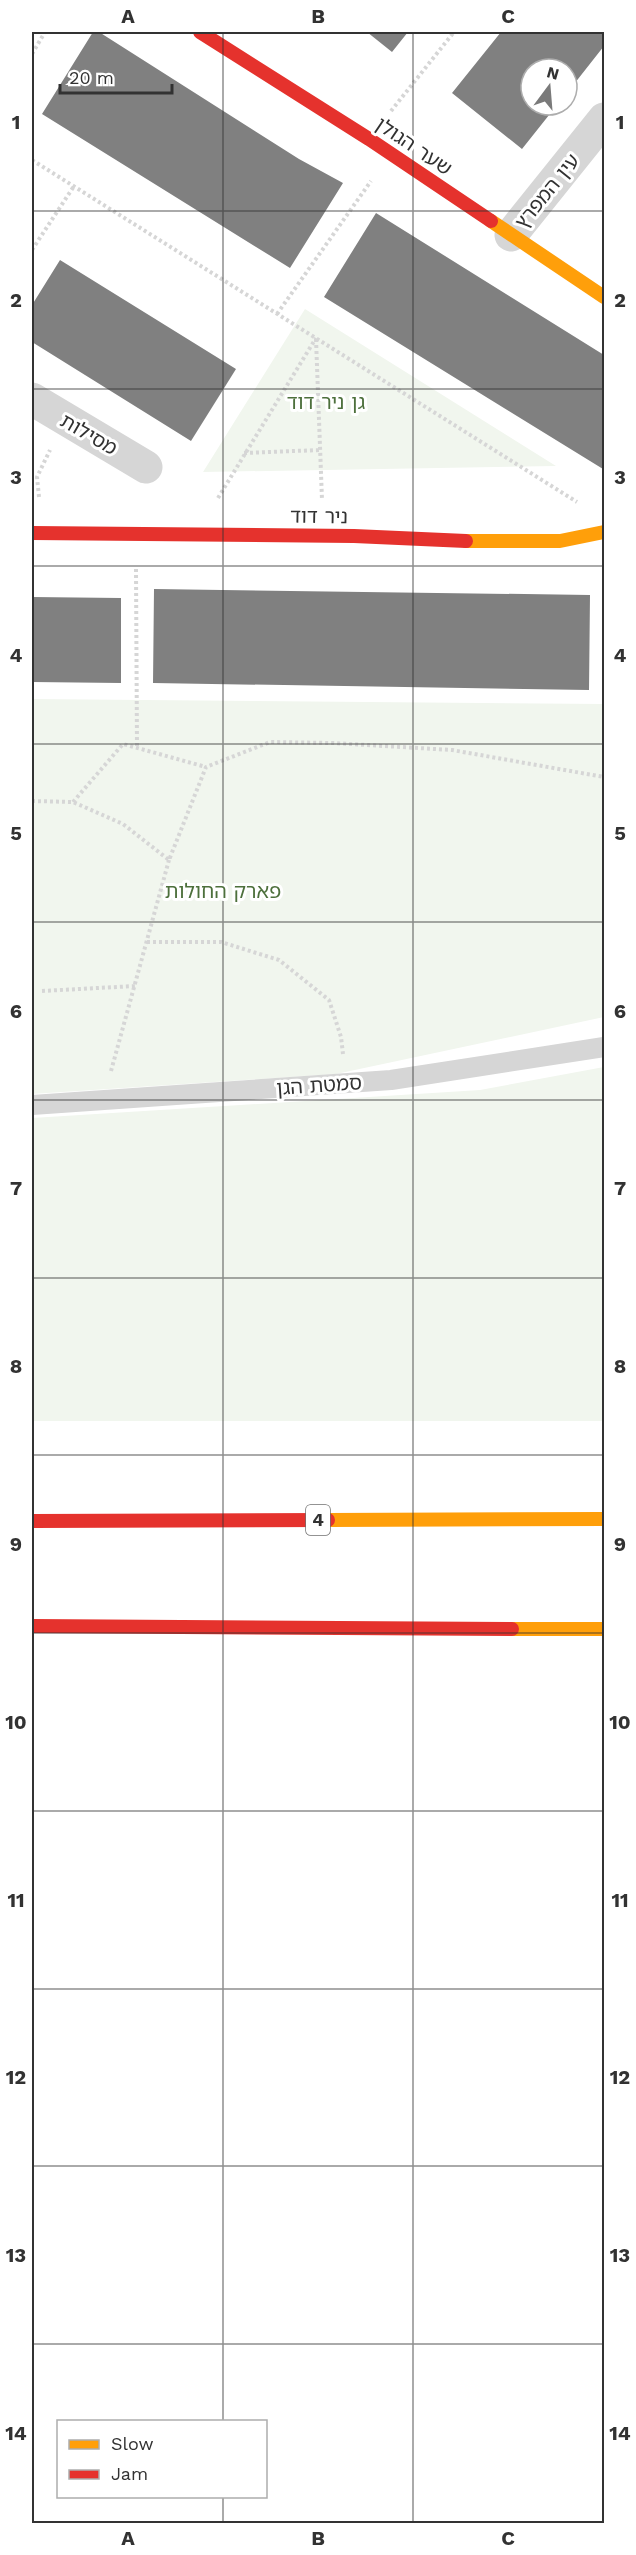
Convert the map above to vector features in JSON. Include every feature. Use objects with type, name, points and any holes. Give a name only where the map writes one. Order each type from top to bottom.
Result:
[{"type":"main road","name":"שער הגולן","points":[[200,32],[369,139],[604,297]]},
{"type":"main road","name":"ניר דוד","points":[[37,533],[219,534],[539,541],[594,536],[604,532]]},
{"type":"main road","name":"4","points":[[32,1521],[604,1519]]},
{"type":"main road","points":[[32,1626],[604,1629]]},
{"type":"street","name":"עין המפרץ","points":[[512,235],[604,119]]},
{"type":"street","name":"מסילות","points":[[32,399],[146,467]]},
{"type":"lane","name":"סמטת הגן","points":[[32,1105],[391,1080],[604,1047]]},
{"type":"path","points":[[32,54],[45,32]]},
{"type":"path","points":[[369,139],[454,32]]},
{"type":"path","points":[[277,314],[391,154]]},
{"type":"path","points":[[32,160],[585,507]]},
{"type":"path","points":[[32,250],[74,186]]},
{"type":"path","points":[[316,338],[324,536]]},
{"type":"path","points":[[219,534],[218,495],[316,338]]},
{"type":"path","points":[[37,533],[34,477],[64,420]]},
{"type":"path","points":[[243,453],[321,450]]},
{"type":"path","points":[[136,535],[137,748]]},
{"type":"path","points":[[73,802],[123,744],[207,767],[270,742],[333,743],[452,750],[604,777]]},
{"type":"path","points":[[111,1073],[169,860],[207,767]]},
{"type":"path","points":[[32,801],[73,802],[123,824],[169,860]]},
{"type":"path","points":[[147,942],[221,942],[279,960],[329,1000],[341,1037],[343,1058]]},
{"type":"path","points":[[42,991],[135,986]]},
{"type":"green space","name":"גן ניר דוד","points":[[305,309],[556,466],[203,472]]},
{"type":"green space","name":"פארק החולות","points":[[32,699],[604,704],[604,1017],[336,1074],[32,1094]]},
{"type":"green space","points":[[604,1067],[604,1421],[32,1421],[32,1118],[480,1090]]},
{"type":"building","points":[[93,32],[99,32],[299,159],[343,183],[290,268],[42,114]]},
{"type":"building","points":[[367,32],[408,32],[392,52]]},
{"type":"building","points":[[501,32],[604,32],[604,46],[579,78],[579,57],[519,57],[519,117],[547,117],[522,149],[452,93]]},
{"type":"building","points":[[376,213],[604,355],[603,469],[324,297]]},
{"type":"building","points":[[60,260],[236,369],[191,441],[32,342],[32,305]]},
{"type":"building","points":[[154,589],[590,595],[589,690],[153,683]]},
{"type":"building","points":[[32,597],[121,598],[121,683],[32,682]]},
{"type":"traffic: slow","points":[[491,221],[604,297]]},
{"type":"traffic: slow","points":[[466,541],[560,541],[604,532]]},
{"type":"traffic: slow","points":[[328,1520],[604,1519]]},
{"type":"traffic: slow","points":[[512,1629],[604,1629]]},
{"type":"traffic: jam","points":[[200,32],[369,139],[491,221]]},
{"type":"traffic: jam","points":[[32,533],[354,536],[466,541]]},
{"type":"traffic: jam","points":[[32,1521],[328,1520]]},
{"type":"traffic: jam","points":[[32,1626],[512,1629]]}]
